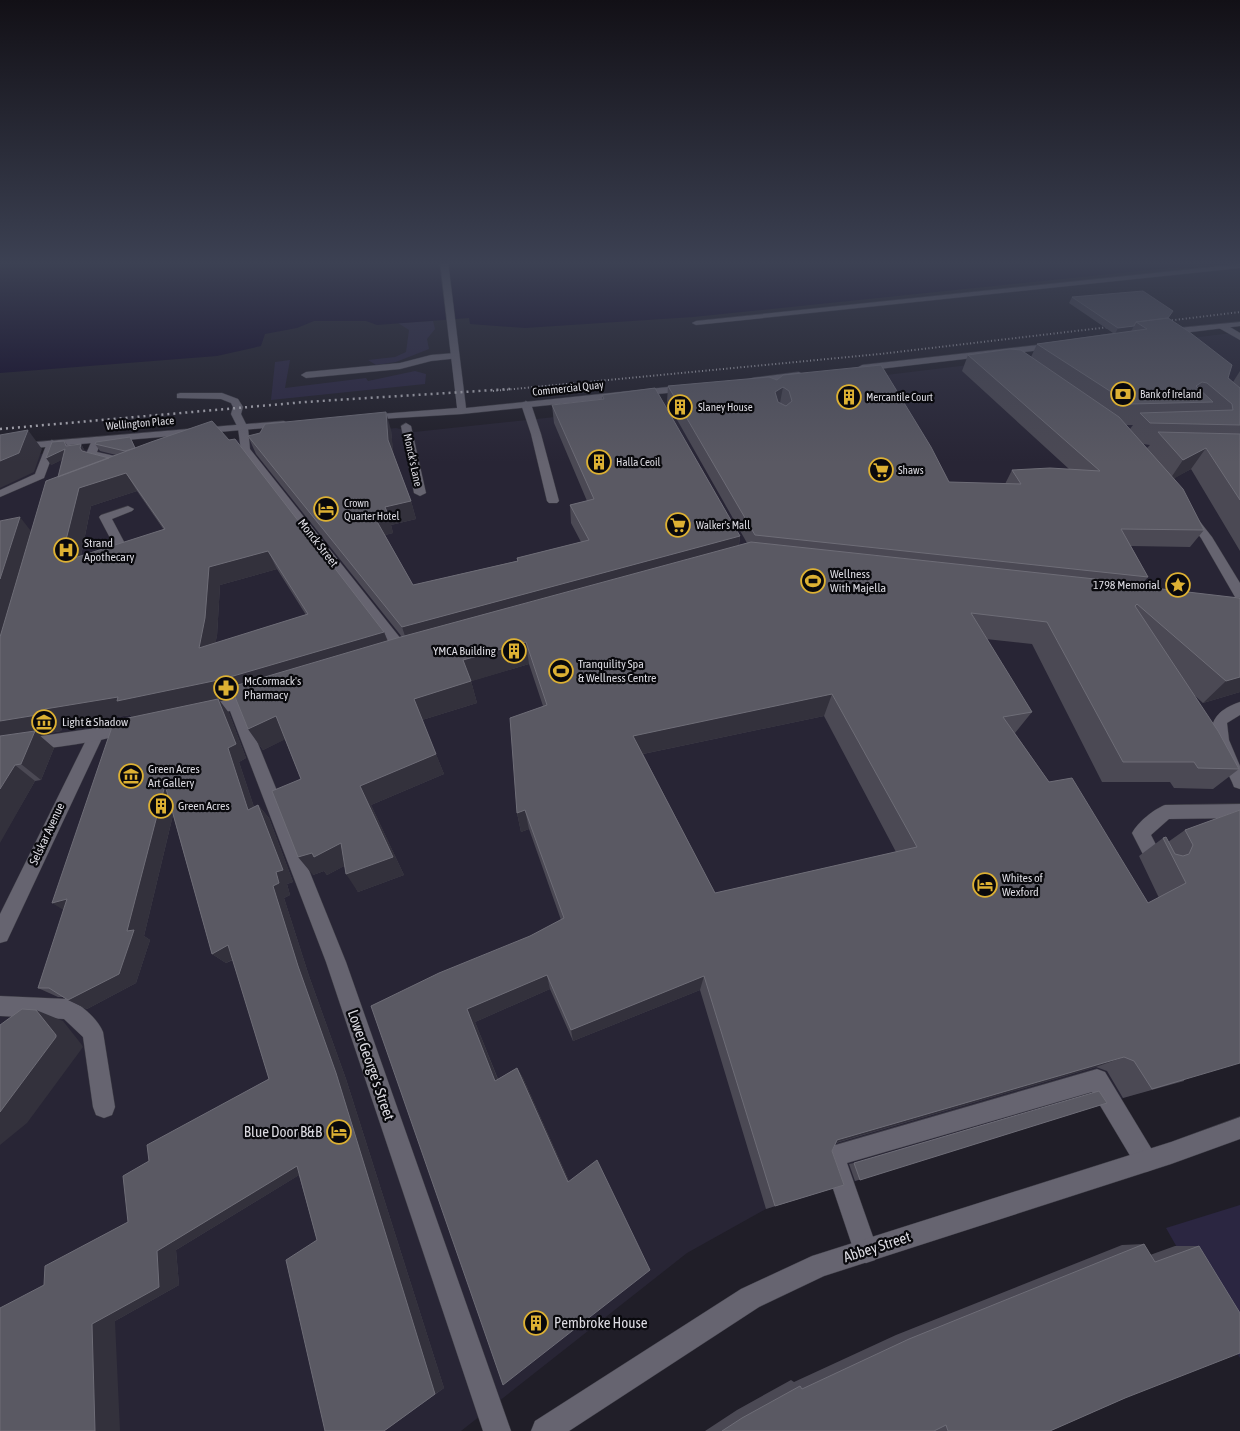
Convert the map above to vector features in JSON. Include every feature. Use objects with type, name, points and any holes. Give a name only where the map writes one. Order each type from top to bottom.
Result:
[{"type":"street","points":[[354,419],[462,410],[453,329]]},
{"type":"street","points":[[1174,343],[1159,333],[1197,329]]},
{"type":"street","points":[[1227,329],[1240,337]]},
{"type":"street","points":[[852,369],[1064,345]]},
{"type":"street","points":[[1004,352],[1016,362]]},
{"type":"street","points":[[306,375],[400,366],[432,358],[456,356]]},
{"type":"street","points":[[740,382],[806,375]]},
{"type":"street","points":[[769,379],[772,390]]},
{"type":"street","name":"Commercial Quay","points":[[462,410],[656,396],[702,386]]},
{"type":"street","name":"Monck Street","points":[[180,396],[222,396],[235,401],[238,407],[236,414],[243,428],[245,449],[409,652],[386,659]]},
{"type":"street","points":[[526,404],[536,434],[553,500]]},
{"type":"street","name":"Wellington Place","points":[[0,448],[296,424]]},
{"type":"street","name":"Monck's Lane","points":[[406,426],[420,493]]},
{"type":"street","points":[[174,444],[192,432]]},
{"type":"street","points":[[98,440],[91,454],[121,461]]},
{"type":"street","points":[[0,494],[40,476],[52,443]]},
{"type":"street","points":[[1181,506],[1206,537],[1240,594]]},
{"type":"street","points":[[124,553],[105,517],[128,509]]},
{"type":"street","name":"Lower George's Street","points":[[190,714],[242,701],[336,962],[497,1431]]},
{"type":"street","points":[[1240,708],[1222,718],[1218,726],[1220,738],[1240,782]]},
{"type":"street","points":[[0,748],[96,734],[144,724]]},
{"type":"street","name":"Selskar Avenue","points":[[0,934],[96,734]]},
{"type":"street","points":[[1157,864],[1141,834],[1166,812],[1240,811]]},
{"type":"street","points":[[0,1006],[68,1009],[93,1032],[104,1107]]},
{"type":"street","points":[[866,1251],[833,1156],[1097,1080],[1146,1161]]},
{"type":"street","name":"Abbey Street","points":[[545,1431],[750,1298],[820,1265],[1146,1161],[1240,1128]]},
{"type":"shaded area","points":[[0,329],[293,329],[265,334],[261,346],[217,356],[0,373]]},
{"type":"shaded area","points":[[407,329],[435,329],[427,339],[429,349],[396,362],[376,365],[368,360],[395,357],[406,352],[409,330]]},
{"type":"shaded area","points":[[1240,332],[1240,1060],[1185,1079],[766,1209],[687,1253],[461,1431],[0,1431],[0,458],[101,448],[122,454],[221,439],[278,441],[396,428],[414,432],[602,412],[687,399]]},
{"type":"shaded area","points":[[290,360],[285,388],[366,378],[368,381],[415,371],[426,374],[425,384],[271,400],[275,362]]},
{"type":"shaded area","points":[[1240,1205],[1240,1358],[1166,1228]]},
{"type":"building","points":[[1147,329],[1185,329],[1232,365],[1228,378],[1240,388],[1240,425],[1150,423],[1140,413],[1233,410],[1232,404],[1207,383],[1202,382],[1196,386],[1213,402],[1130,404],[1037,344]]},
{"type":"building","points":[[1010,349],[1021,350],[1119,417],[1183,489],[1204,530],[1121,529],[1148,577],[755,535],[668,386],[769,377],[777,380],[783,375],[881,365],[931,447],[949,482],[1021,484],[1012,470],[1050,468],[1100,471],[968,355]],"holes":[[[783,387],[789,391],[792,401],[786,406],[778,402],[775,392]]]},
{"type":"building","points":[[655,388],[740,536],[402,627],[248,436],[260,433],[265,424],[386,412],[388,440],[411,501],[385,507],[388,514],[375,518],[413,585],[518,561],[517,558],[589,540],[570,505],[594,499],[552,405],[604,399],[602,395]]},
{"type":"building","points":[[212,421],[229,440],[235,439],[384,632],[223,679],[117,701],[118,697],[45,709],[43,714],[0,721],[0,637],[46,481]],"holes":[[[126,473],[165,529],[68,560],[70,547],[64,548],[79,488]],[[268,551],[308,614],[199,648],[205,618],[209,567]]]},
{"type":"building","points":[[28,430],[19,453],[0,461],[0,435]]},
{"type":"building","points":[[1158,432],[1240,434],[1240,500],[1206,448],[1183,460]]},
{"type":"building","points":[[130,437],[135,448],[125,451],[95,444],[96,442]]},
{"type":"building","points":[[64,441],[66,446],[81,444],[80,448],[82,451],[109,458],[58,477],[65,449],[46,458],[52,442]]},
{"type":"building","points":[[20,517],[0,579],[0,521]]},
{"type":"building","points":[[751,542],[1160,586],[1162,589],[1239,598],[1240,677],[1226,681],[1137,604],[1135,606],[1218,731],[1239,769],[1198,768],[1194,762],[1123,762],[1047,622],[971,613],[1032,712],[1003,717],[1049,782],[1072,778],[1148,903],[1186,883],[1163,838],[1166,837],[1175,854],[1183,856],[1189,854],[1193,845],[1185,830],[1240,810],[1240,1063],[1152,1089],[1134,1061],[1124,1057],[837,1140],[832,1151],[844,1185],[775,1206],[704,976],[571,1030],[547,975],[467,1009],[495,1081],[517,1068],[568,1182],[597,1160],[650,1270],[503,1385],[371,1006],[439,973],[530,936],[564,918],[525,810],[517,813],[510,718],[547,705],[526,642],[463,660],[471,681],[414,699],[436,754],[360,786],[393,857],[346,874],[341,843],[314,857],[312,853],[298,857],[272,791],[301,779],[276,716],[248,729],[231,687],[397,638]],"holes":[[[832,694],[917,847],[715,893],[633,736]]]},
{"type":"building","points":[[218,699],[236,744],[228,748],[248,810],[258,805],[283,870],[276,872],[279,883],[273,886],[298,966],[336,1073],[435,1394],[384,1431],[325,1431],[286,1260],[317,1240],[297,1166],[157,1251],[159,1287],[92,1324],[95,1431],[0,1431],[0,1308],[44,1285],[45,1266],[128,1222],[123,1176],[149,1161],[147,1145],[269,1079],[228,945],[212,954],[165,785],[127,931],[134,930],[119,974],[68,1000],[49,988],[38,988],[67,899],[52,903],[114,721]]},
{"type":"building","points":[[35,731],[21,764],[15,765],[0,789],[0,736]]},
{"type":"building","points":[[22,1009],[36,1010],[56,1037],[0,1112],[0,1025]]},
{"type":"building","points":[[1099,1091],[1107,1103],[860,1180],[854,1163]]},
{"type":"building","points":[[1144,1244],[1155,1262],[1199,1246],[1240,1313],[1240,1353],[1125,1398],[1050,1431],[948,1431],[946,1425],[934,1431],[722,1431],[800,1386],[802,1389],[909,1339]]},
{"type":"railway","points":[[493,391],[880,354],[1094,329]]},
{"type":"railway","points":[[0,429],[305,402],[510,389]]},
{"type":"place","name":"Bank of Ireland","points":[[1123,394]]},
{"type":"place","name":"Mercantile Court","points":[[849,397]]},
{"type":"place","name":"Slaney House","points":[[680,407]]},
{"type":"place","name":"Halla Ceoil","points":[[599,462]]},
{"type":"place","name":"Shaws","points":[[881,470]]},
{"type":"place","name":"Crown Quarter Hotel","points":[[326,509]]},
{"type":"place","name":"Walker's Mall","points":[[678,525]]},
{"type":"place","name":"Strand Apothecary","points":[[66,550]]},
{"type":"place","name":"Wellness With Majella","points":[[813,581]]},
{"type":"place","name":"1798 Memorial","points":[[1178,585]]},
{"type":"place","name":"YMCA Building","points":[[514,651]]},
{"type":"place","name":"Tranquility Spa & Wellness Centre","points":[[561,671]]},
{"type":"place","name":"McCormack's Pharmacy","points":[[226,688]]},
{"type":"place","name":"Light & Shadow","points":[[44,722]]},
{"type":"place","name":"Green Acres Art Gallery","points":[[131,776]]},
{"type":"place","name":"Green Acres","points":[[161,806]]},
{"type":"place","name":"Whites of Wexford","points":[[985,885]]},
{"type":"place","name":"Blue Door B&B","points":[[339,1132]]},
{"type":"place","name":"Pembroke House","points":[[536,1323]]}]
